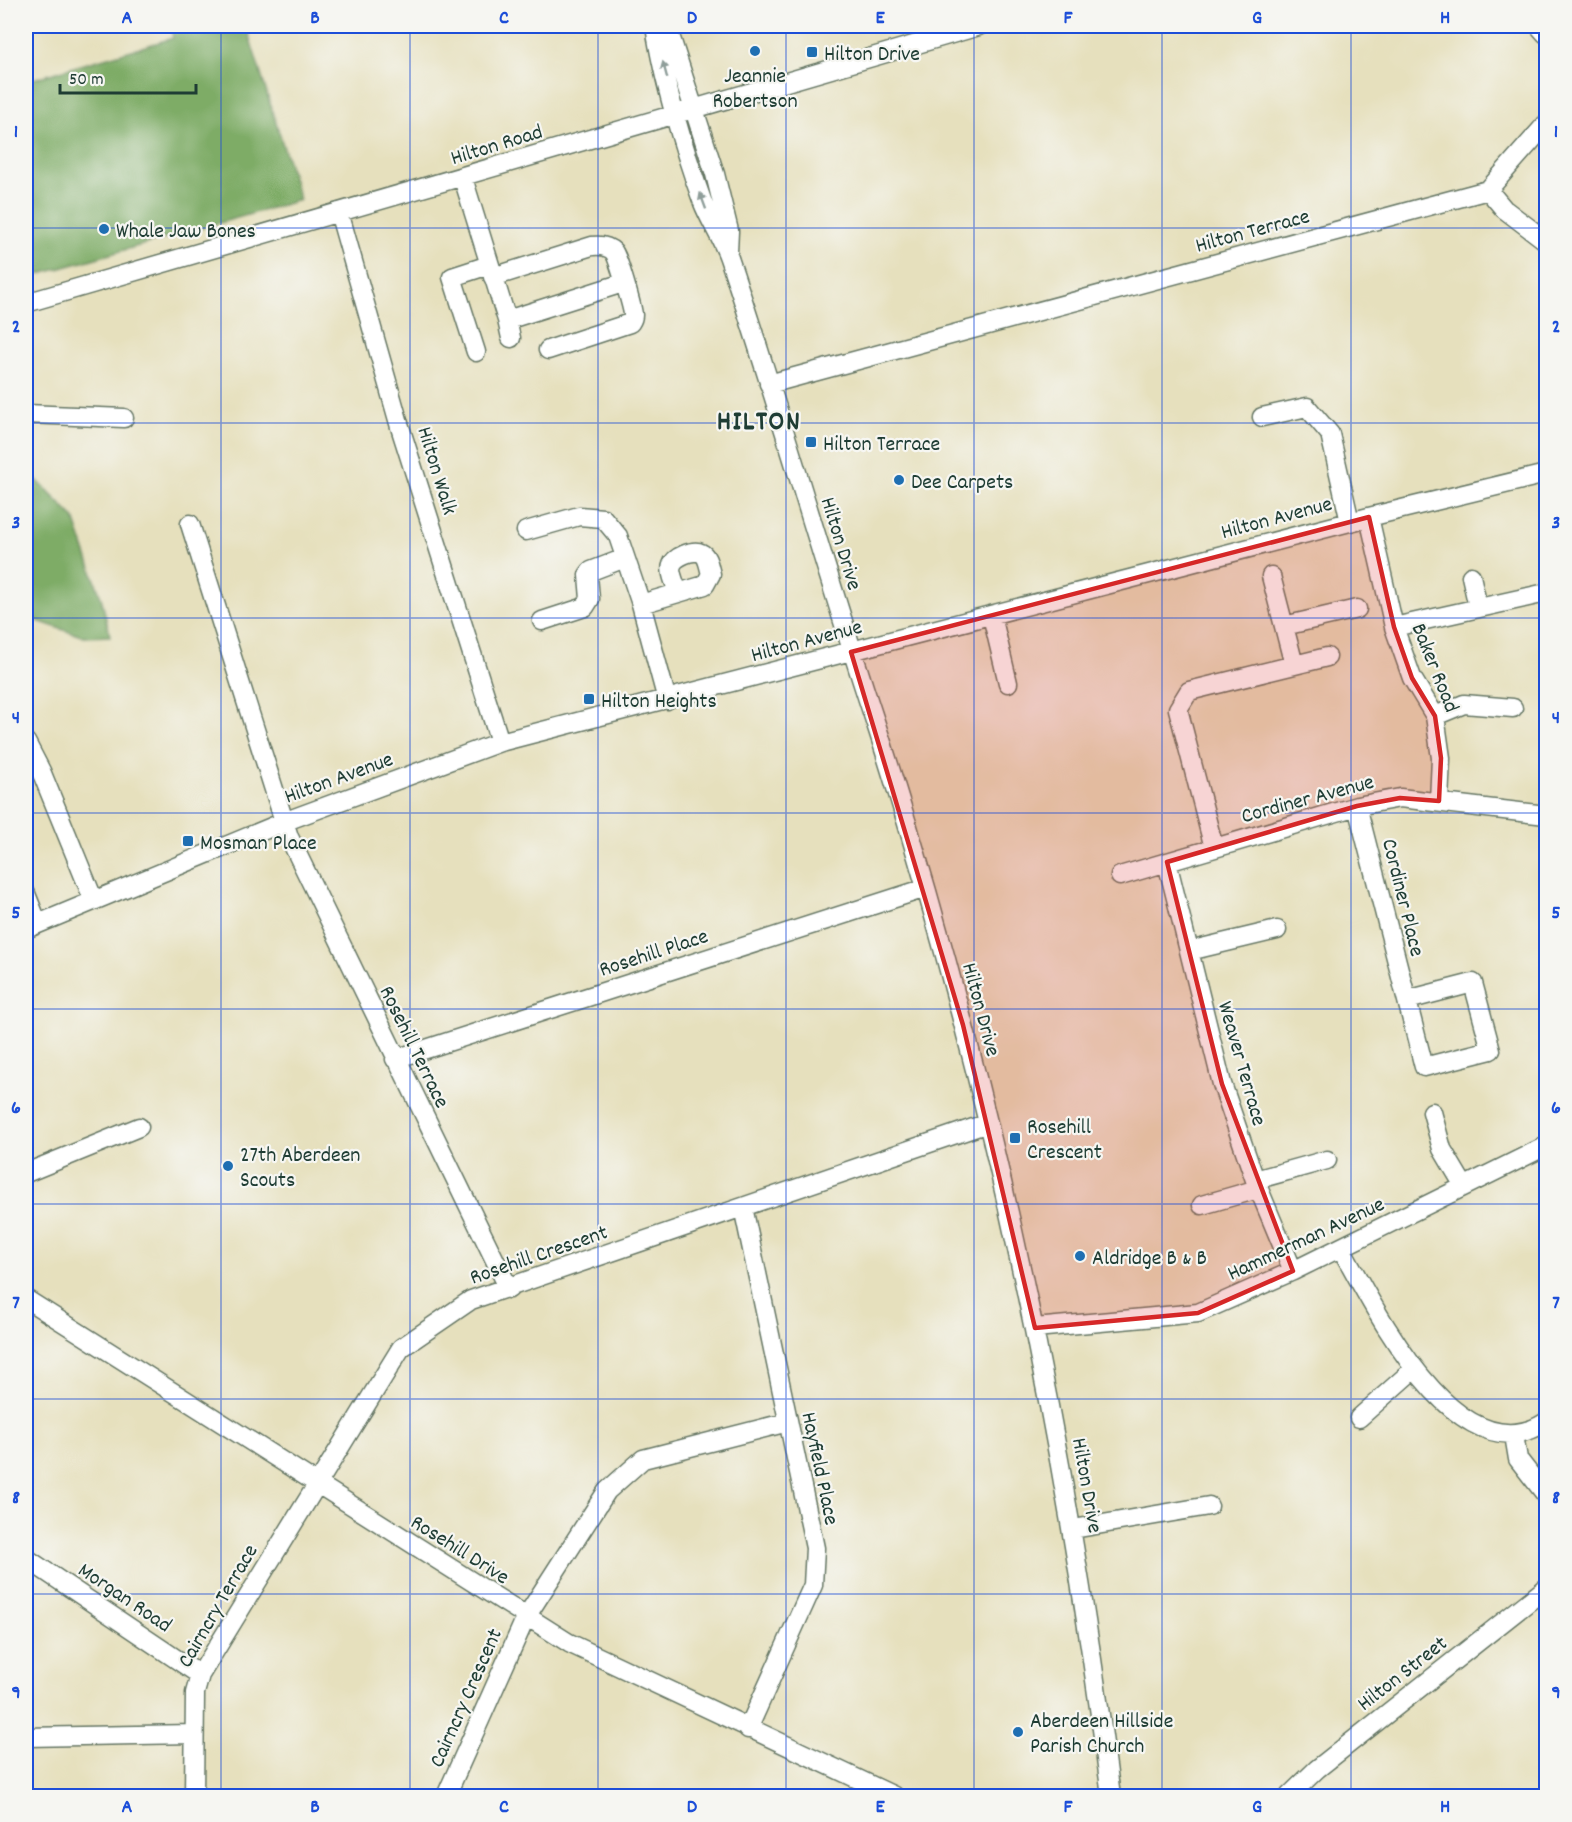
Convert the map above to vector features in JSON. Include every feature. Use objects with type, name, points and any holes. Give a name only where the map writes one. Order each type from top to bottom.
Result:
[{"type":"street","name":"Hilton Drive","points":[[655,26],[676,113],[702,200],[713,227],[728,254],[926,888],[988,1123],[1035,1328],[1073,1529],[1112,1797]]},
{"type":"street","name":"Hilton Drive","points":[[668,26],[695,110],[726,220],[728,254]]},
{"type":"street","name":"Hilton Road","points":[[26,303],[463,178],[676,113],[695,110],[979,26]]},
{"type":"street","points":[[1539,26],[1546,34]]},
{"type":"street","points":[[1546,124],[1488,190],[1504,209],[1546,241]]},
{"type":"street","points":[[463,178],[509,329],[623,284]]},
{"type":"street","name":"Hilton Terrace","points":[[770,384],[1488,190]]},
{"type":"street","name":"Hilton Walk","points":[[339,212],[400,427],[500,742]]},
{"type":"street","points":[[476,352],[452,277],[491,271],[600,245],[614,252],[619,258],[623,284],[632,310],[630,323],[548,350]]},
{"type":"street","points":[[1262,417],[1307,407],[1330,434],[1350,522]]},
{"type":"street","points":[[26,414],[124,418]]},
{"type":"street","name":"Hilton Avenue","points":[[26,894],[32,926],[286,821],[500,742],[1369,517],[1546,474]]},
{"type":"street","points":[[526,531],[579,516],[603,518],[618,536],[641,604],[667,700]]},
{"type":"street","name":"Baker Road","points":[[1369,517],[1395,627],[1412,678],[1435,716],[1441,758],[1439,801]]},
{"type":"street","points":[[190,524],[286,821]]},
{"type":"street","points":[[542,621],[585,607],[590,599],[588,575],[591,571],[625,558]]},
{"type":"street","points":[[1271,576],[1294,665]]},
{"type":"street","points":[[1471,576],[1478,607]]},
{"type":"street","points":[[641,604],[678,593]]},
{"type":"street","points":[[1395,627],[1546,593]]},
{"type":"street","points":[[1284,626],[1357,609]]},
{"type":"street","points":[[992,616],[1008,683]]},
{"type":"street","points":[[1214,848],[1178,709],[1189,691],[1327,657]]},
{"type":"street","points":[[1435,716],[1464,704],[1514,708]]},
{"type":"street","points":[[26,742],[41,771],[94,901]]},
{"type":"street","name":"Cordiner Avenue","points":[[1120,876],[1357,806],[1400,798],[1439,801],[1490,811],[1546,815]]},
{"type":"street","name":"Cordiner Place","points":[[1357,806],[1424,1067],[1491,1050],[1473,983],[1407,1000]]},
{"type":"street","name":"Rosehill Terrace","points":[[286,821],[289,837],[509,1289]]},
{"type":"street","name":"Weaver Terrace","points":[[1167,862],[1222,1084],[1256,1184],[1293,1272]]},
{"type":"street","name":"Rosehill Place","points":[[396,1059],[926,888]]},
{"type":"street","points":[[1189,951],[1277,930]]},
{"type":"street","points":[[1432,1112],[1442,1149],[1464,1186]]},
{"type":"street","name":"Rosehill Crescent","points":[[317,1485],[401,1348],[471,1300],[509,1289],[988,1123]]},
{"type":"street","points":[[26,1173],[139,1127]]},
{"type":"street","name":"Hammerman Avenue","points":[[1035,1328],[1198,1313],[1293,1272],[1546,1146]]},
{"type":"street","points":[[1202,1205],[1327,1160]]},
{"type":"street","name":"Hayfield Place","points":[[743,1207],[815,1548],[813,1585],[748,1729]]},
{"type":"street","points":[[1341,1248],[1375,1309],[1414,1369],[1456,1413],[1482,1429],[1514,1435],[1546,1422]]},
{"type":"street","name":"Rosehill Drive","points":[[26,1299],[569,1643],[894,1797]]},
{"type":"street","points":[[1359,1418],[1414,1369]]},
{"type":"street","name":"Cairncry Crescent","points":[[446,1797],[526,1617],[607,1491],[643,1460],[788,1422]]},
{"type":"street","points":[[1514,1435],[1518,1459],[1546,1495]]},
{"type":"street","name":"Cairncry Terrace","points":[[194,1797],[195,1693],[201,1675],[317,1485]]},
{"type":"street","points":[[1073,1529],[1209,1506]]},
{"type":"street","name":"Morgan Road","points":[[26,1558],[201,1675]]},
{"type":"street","name":"Hilton Street","points":[[1289,1797],[1317,1769],[1546,1588]]},
{"type":"street","points":[[26,1737],[193,1734]]},
{"type":"highlighted area","points":[[1369,517],[1394,627],[1412,678],[1435,716],[1441,758],[1439,801],[1400,798],[1357,806],[1167,862],[1222,1084],[1293,1271],[1198,1313],[1035,1328],[963,1025],[851,652]]},
{"type":"green space","points":[[171,26],[246,26],[300,200],[26,278],[26,81],[173,38]]},
{"type":"green space","points":[[26,469],[74,518],[102,601],[110,636],[84,637],[26,617]]},
{"type":"place","name":"Jeannie Robertson","points":[[755,51]]},
{"type":"place","name":"Hilton Drive","points":[[812,52]]},
{"type":"place","name":"Whale Jaw Bones","points":[[104,229]]},
{"type":"place","name":"Hilton Terrace","points":[[811,442]]},
{"type":"place","name":"Dee Carpets","points":[[899,480]]},
{"type":"place","name":"Hilton Heights","points":[[589,699]]},
{"type":"place","name":"Mosman Place","points":[[188,841]]},
{"type":"place","name":"Rosehill Crescent","points":[[1015,1138]]},
{"type":"place","name":"27th Aberdeen Scouts","points":[[228,1166]]},
{"type":"place","name":"Aldridge B & B","points":[[1080,1256]]},
{"type":"place","name":"Aberdeen Hillside Parish Church","points":[[1018,1732]]},
{"type":"district","name":"HILTON","points":[[759,419]]}]
